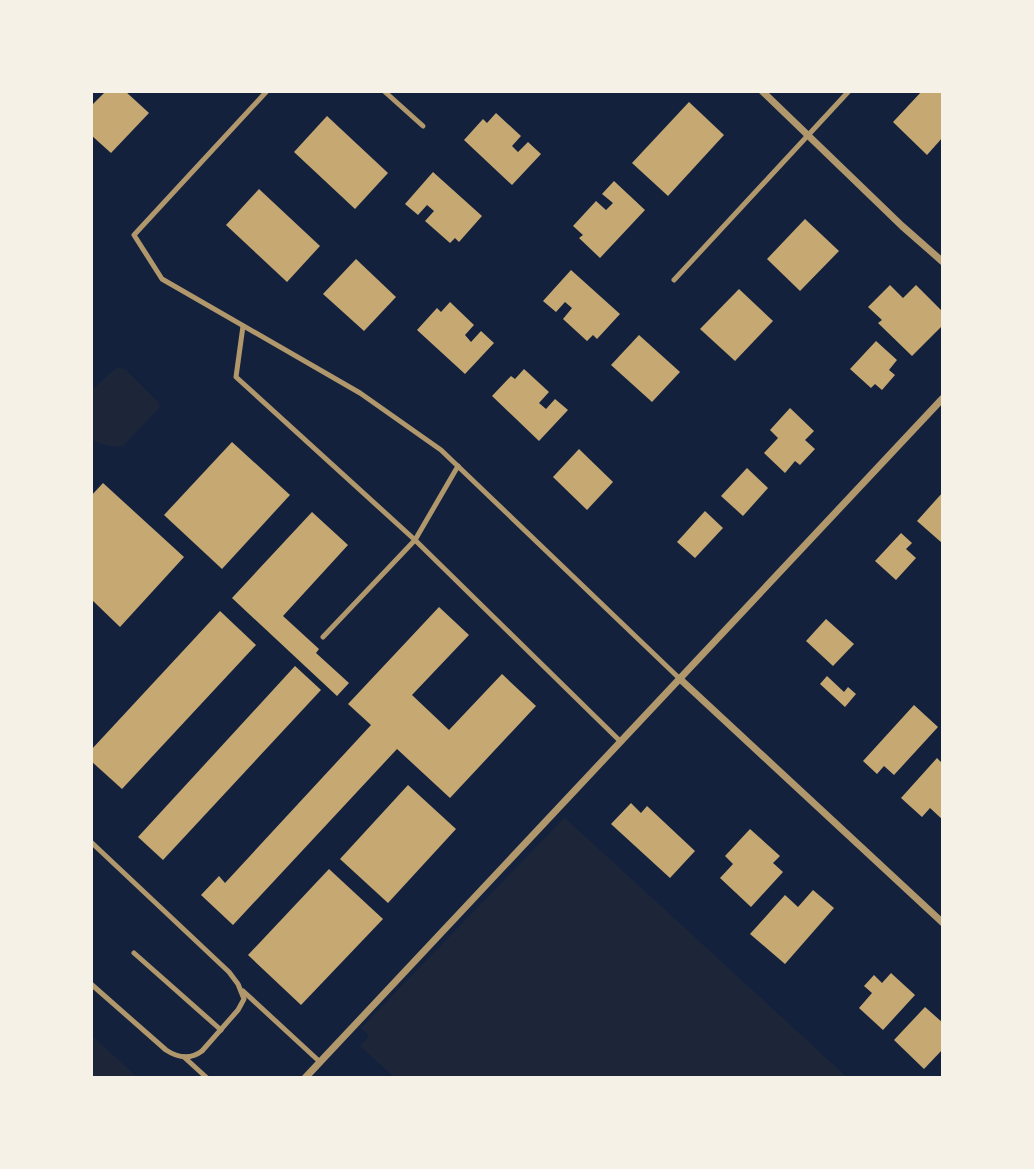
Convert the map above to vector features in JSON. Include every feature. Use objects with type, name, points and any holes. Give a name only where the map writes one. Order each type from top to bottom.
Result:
[{"type":"street","points":[[762,91],[943,262]]},
{"type":"street","points":[[305,1078],[943,398]]},
{"type":"street","points":[[680,679],[943,923]]},
{"type":"lane","points":[[267,91],[134,235],[162,279],[360,393],[440,450],[680,679]]},
{"type":"lane","points":[[384,91],[423,126]]},
{"type":"lane","points":[[674,280],[849,91]]},
{"type":"lane","points":[[243,326],[236,377],[415,540],[621,742]]},
{"type":"lane","points":[[323,637],[415,540],[458,466]]},
{"type":"lane","points":[[91,842],[229,972],[242,990],[320,1062]]},
{"type":"lane","points":[[134,953],[221,1030]]},
{"type":"lane","points":[[91,984],[166,1050],[173,1055],[184,1057],[194,1056],[202,1051],[221,1030],[242,1005],[242,990]]},
{"type":"lane","points":[[184,1057],[207,1078]]},
{"type":"shaded area","points":[[118,367],[126,370],[160,407],[123,446],[110,446],[91,438],[91,391]]},
{"type":"shaded area","points":[[565,817],[848,1078],[395,1078],[360,1046],[369,1036],[361,1028]]},
{"type":"shaded area","points":[[91,1035],[138,1078],[91,1078]]},
{"type":"building","points":[[106,91],[125,91],[149,113],[111,153],[91,135],[91,106]]},
{"type":"building","points":[[922,91],[943,93],[943,137],[927,155],[893,122]]},
{"type":"building","points":[[689,102],[724,135],[668,196],[632,163]]},
{"type":"building","points":[[496,113],[521,136],[512,146],[518,152],[528,142],[541,154],[512,185],[464,140],[483,119],[487,123]]},
{"type":"building","points":[[327,116],[388,173],[355,209],[294,152]]},
{"type":"building","points":[[433,172],[482,216],[459,242],[455,238],[450,243],[425,221],[434,211],[427,205],[418,215],[405,204]]},
{"type":"building","points":[[614,181],[645,210],[600,258],[579,238],[583,235],[573,226],[596,201],[606,210],[613,203],[602,194]]},
{"type":"building","points":[[259,189],[320,246],[287,282],[226,225]]},
{"type":"building","points":[[805,219],[839,251],[800,291],[767,259]]},
{"type":"building","points":[[356,259],[396,297],[364,331],[323,294]]},
{"type":"building","points":[[571,270],[620,314],[597,339],[593,335],[587,341],[563,319],[572,308],[565,302],[556,312],[543,301]]},
{"type":"building","points":[[890,285],[903,298],[916,285],[943,312],[943,325],[912,356],[878,323],[882,320],[868,307]]},
{"type":"building","points":[[739,289],[773,321],[735,361],[700,329]]},
{"type":"building","points":[[450,302],[474,325],[465,335],[471,342],[481,331],[494,343],[465,374],[417,330],[437,308],[441,312]]},
{"type":"building","points":[[639,335],[680,372],[652,402],[611,365]]},
{"type":"building","points":[[876,341],[897,360],[889,370],[895,375],[882,390],[875,384],[871,388],[850,369]]},
{"type":"building","points":[[524,369],[549,392],[539,403],[546,409],[555,399],[568,410],[539,441],[492,396],[511,376],[515,379]]},
{"type":"building","points":[[790,408],[814,431],[805,440],[815,449],[800,465],[795,461],[785,473],[764,453],[778,438],[770,430]]},
{"type":"building","points":[[232,442],[290,495],[222,569],[164,515]]},
{"type":"building","points":[[579,449],[613,482],[587,510],[553,477]]},
{"type":"building","points":[[747,468],[768,488],[743,516],[721,496]]},
{"type":"building","points":[[103,483],[184,557],[120,627],[91,599],[91,496]]},
{"type":"building","points":[[943,492],[943,542],[942,543],[917,521]]},
{"type":"building","points":[[705,511],[723,528],[695,558],[677,542]]},
{"type":"building","points":[[312,512],[348,545],[283,616],[319,649],[316,653],[349,683],[337,696],[232,598]]},
{"type":"building","points":[[901,533],[912,543],[906,549],[916,558],[896,580],[875,561]]},
{"type":"building","points":[[439,607],[469,635],[412,695],[449,730],[502,674],[536,706],[450,798],[397,749],[233,925],[201,895],[219,876],[225,883],[371,725],[348,704]]},
{"type":"building","points":[[220,611],[256,645],[122,789],[91,761],[91,750]]},
{"type":"building","points":[[826,619],[854,644],[833,666],[806,641]]},
{"type":"building","points":[[295,666],[321,690],[163,860],[138,837]]},
{"type":"building","points":[[827,676],[844,692],[848,687],[856,694],[845,707],[820,684]]},
{"type":"building","points":[[914,705],[938,727],[894,775],[884,766],[877,774],[863,761]]},
{"type":"building","points":[[937,758],[943,764],[943,820],[930,808],[922,817],[901,798]]},
{"type":"building","points":[[408,785],[456,829],[388,903],[340,859]]},
{"type":"building","points":[[631,803],[641,813],[647,806],[695,851],[670,878],[611,824]]},
{"type":"building","points":[[750,829],[780,856],[773,863],[783,872],[751,907],[720,878],[733,864],[725,856]]},
{"type":"building","points":[[329,869],[383,919],[301,1005],[248,955]]},
{"type":"building","points":[[813,890],[834,908],[785,964],[750,934],[785,895],[798,907]]},
{"type":"building","points":[[891,973],[915,995],[883,1030],[859,1008],[872,993],[864,986],[874,975],[882,983]]},
{"type":"building","points":[[925,1007],[943,1023],[943,1049],[924,1069],[894,1040]]}]
